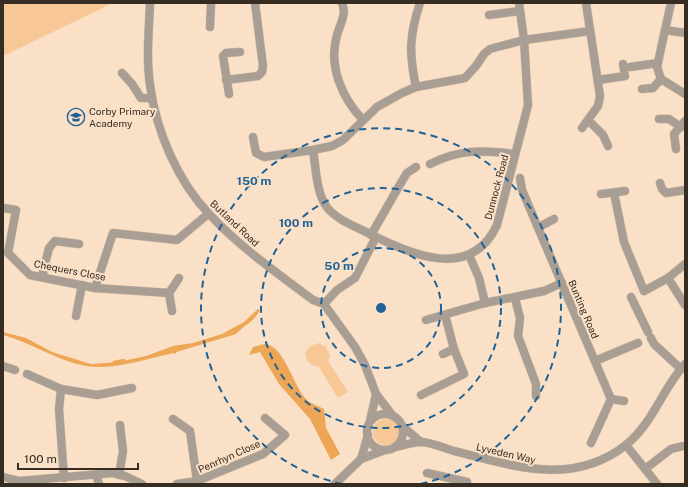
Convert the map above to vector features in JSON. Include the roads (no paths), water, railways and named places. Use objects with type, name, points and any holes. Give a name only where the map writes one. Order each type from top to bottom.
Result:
[{"type":"street","name":"Butland Road","points":[[150,3],[148,58],[152,98],[162,135],[172,159],[186,183],[208,214],[249,250],[312,300],[324,304],[355,347],[365,366],[376,394],[393,416]]},
{"type":"street","points":[[210,3],[210,27]]},
{"type":"street","points":[[226,80],[258,76],[262,72],[263,66],[256,3]]},
{"type":"street","points":[[342,3],[344,12],[335,46],[337,74],[344,94],[363,120]]},
{"type":"street","points":[[416,87],[410,58],[413,23],[420,3]]},
{"type":"street","points":[[582,128],[598,106],[600,96],[586,3]]},
{"type":"street","points":[[671,3],[657,68],[661,79],[685,94]]},
{"type":"street","points":[[489,15],[520,7]]},
{"type":"street","name":"Dunnock Road","points":[[313,150],[320,193],[326,206],[334,215],[374,236],[434,258],[456,259],[469,255],[481,248],[491,237],[497,225],[528,105],[524,40],[520,7]]},
{"type":"street","points":[[665,30],[685,33]]},
{"type":"street","points":[[253,137],[256,153],[264,157],[332,146],[350,135],[363,120],[384,102],[416,87],[460,80],[471,73],[484,54],[490,49],[524,40],[590,31]]},
{"type":"street","points":[[229,94],[223,62],[224,54],[240,52]]},
{"type":"street","points":[[598,80],[625,76],[627,66],[658,63]]},
{"type":"street","points":[[122,73],[132,84],[141,98],[152,98]]},
{"type":"street","points":[[642,89],[653,88],[661,79]]},
{"type":"street","points":[[659,119],[669,119],[682,126],[674,134],[676,149]]},
{"type":"street","points":[[588,121],[603,135],[608,146]]},
{"type":"street","points":[[430,164],[447,155],[474,150],[515,154]]},
{"type":"street","points":[[324,304],[337,290],[355,278],[374,236],[402,181],[407,173],[416,167]]},
{"type":"street","name":"Bunting Road","points":[[520,178],[522,190],[611,399]]},
{"type":"street","points":[[660,183],[662,189],[666,193],[685,190]]},
{"type":"street","points":[[601,194],[625,191]]},
{"type":"street","points":[[614,193],[624,242],[644,291]]},
{"type":"street","name":"Chequers Close","points":[[3,208],[16,210],[8,253],[30,275],[95,288],[168,292]]},
{"type":"street","points":[[95,288],[114,233],[177,240],[208,214]]},
{"type":"street","points":[[539,227],[554,219]]},
{"type":"street","points":[[42,277],[49,248],[54,241],[79,244]]},
{"type":"street","points":[[469,255],[478,278],[485,303]]},
{"type":"street","points":[[683,366],[654,344],[629,298],[668,278],[685,264]]},
{"type":"street","points":[[172,311],[168,292],[179,278]]},
{"type":"street","points":[[668,278],[685,305]]},
{"type":"street","points":[[426,320],[485,303],[544,291],[562,283]]},
{"type":"street","points":[[76,316],[82,285]]},
{"type":"street","points":[[515,298],[520,318],[518,336],[536,384],[536,396]]},
{"type":"street","points":[[421,395],[464,374],[454,349],[445,315]]},
{"type":"street","points":[[595,361],[638,343]]},
{"type":"street","points":[[443,354],[454,349]]},
{"type":"street","points":[[3,366],[15,370]]},
{"type":"street","name":"Lyveden Way","points":[[402,426],[421,442],[518,468],[552,471],[575,469],[594,463],[626,445],[650,420],[683,366]]},
{"type":"street","points":[[27,374],[61,389],[97,395],[132,388]]},
{"type":"street","points":[[61,389],[59,409],[64,478]]},
{"type":"street","points":[[361,458],[368,435],[376,394]]},
{"type":"street","points":[[591,443],[611,399],[624,401]]},
{"type":"street","points":[[335,484],[361,458],[395,447],[403,437],[402,426],[393,416],[379,415],[370,422]]},
{"type":"street","name":"Penrhyn Close","points":[[177,484],[197,481],[263,454],[285,435],[265,418]]},
{"type":"street","name":"Penrhyn Close","points":[[173,419],[190,431],[197,481]]},
{"type":"street","points":[[119,475],[123,451],[120,425]]},
{"type":"street","points":[[368,435],[375,447],[385,450]]},
{"type":"street","name":"Lyveden Way","points":[[395,447],[421,442]]},
{"type":"street","points":[[626,445],[657,484]]},
{"type":"street","points":[[645,469],[671,449],[683,446]]},
{"type":"street","points":[[3,477],[19,481],[113,473],[142,484]]},
{"type":"street","points":[[427,473],[444,476],[455,482],[466,482]]},
{"type":"street","points":[[96,475],[99,484]]},
{"type":"waterway","points":[[175,351],[235,333],[247,322]]},
{"type":"waterway","points":[[114,362],[124,360]]},
{"type":"place","name":"Corby Primary Academy","points":[[76,117]]}]
